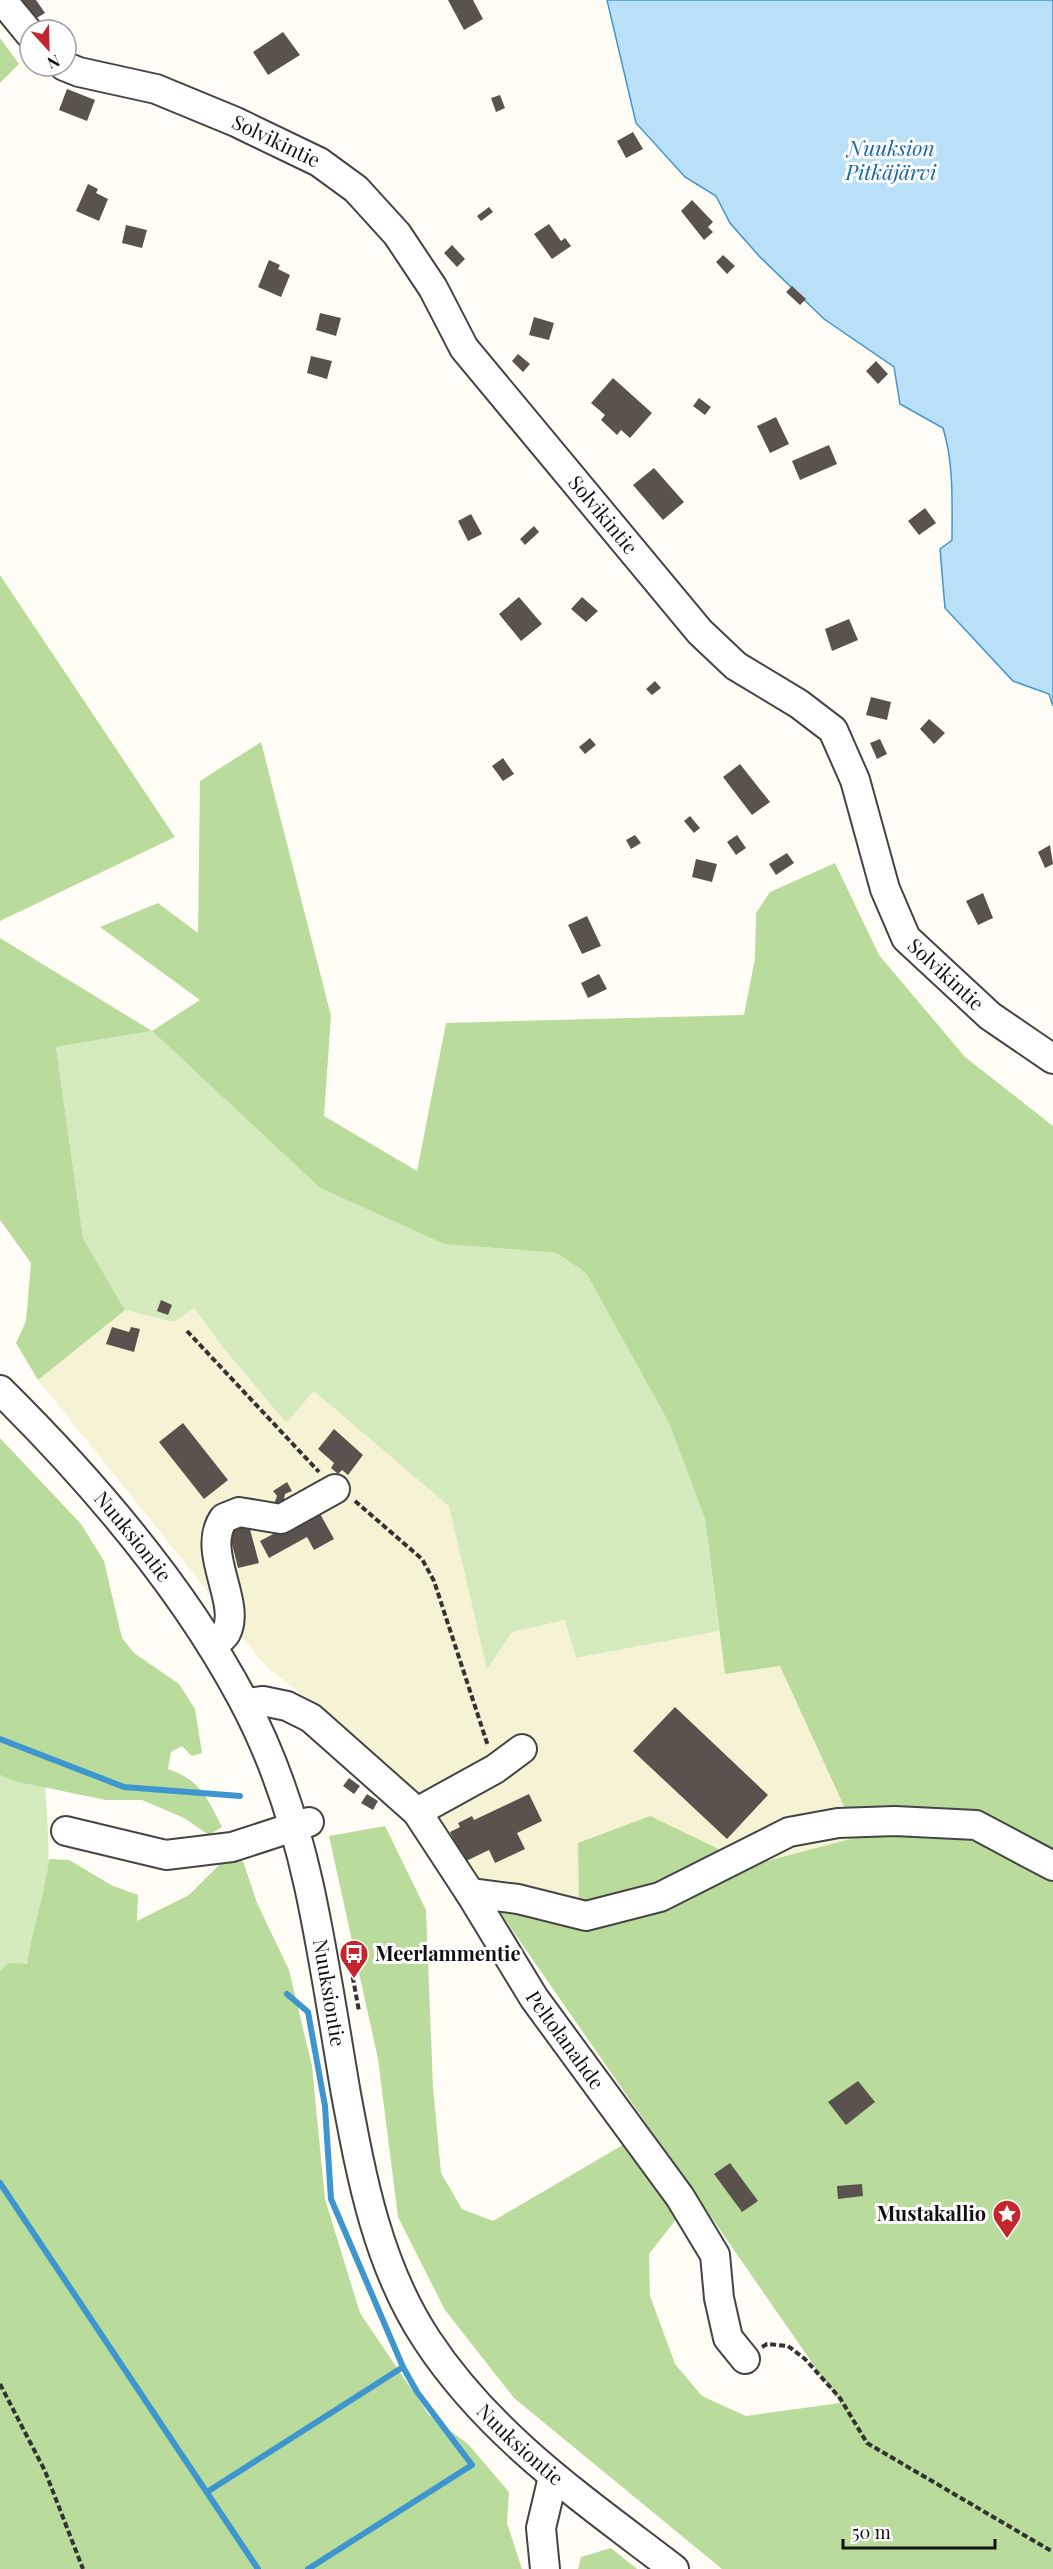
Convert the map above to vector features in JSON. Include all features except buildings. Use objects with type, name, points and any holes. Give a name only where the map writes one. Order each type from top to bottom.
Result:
[{"type":"street","points":[[2,0],[18,19]]},
{"type":"street","name":"Solvikintie","points":[[78,72],[156,89],[236,122],[319,162],[356,189],[397,234],[433,288],[464,348],[699,632],[736,666],[799,704],[833,730],[855,780],[882,878],[906,938],[990,1016],[1053,1059]]},
{"type":"street","name":"Nuuksiontie","points":[[0,1390],[34,1424],[119,1522],[172,1589],[212,1646],[245,1703],[274,1771],[301,1825],[308,1882],[361,2176],[382,2250],[425,2338],[464,2392],[509,2438],[674,2569]]},
{"type":"street","points":[[212,1646],[225,1635],[229,1625],[228,1606],[218,1560],[218,1532],[224,1518],[239,1512],[281,1519],[335,1489]]},
{"type":"street","name":"Peltolanahde","points":[[245,1703],[263,1701],[287,1706],[311,1718],[417,1812],[534,1998],[680,2197],[715,2255],[719,2298],[728,2338],[745,2359]]},
{"type":"street","points":[[417,1812],[495,1769],[522,1749]]},
{"type":"street","points":[[470,1893],[518,1899],[586,1916],[660,1897],[789,1832],[838,1823],[896,1821],[976,1825],[1053,1866]]},
{"type":"street","points":[[66,1831],[166,1855],[232,1848],[301,1825]]},
{"type":"street","points":[[545,2569],[541,2528],[554,2476]]},
{"type":"path","points":[[187,1331],[335,1489],[351,1498],[422,1559],[430,1574],[495,1769]]},
{"type":"path","points":[[745,2359],[767,2344],[788,2346],[805,2360],[840,2398],[867,2443],[1053,2552]]},
{"type":"path","points":[[0,2384],[45,2471],[83,2569]]},
{"type":"shaded area","points":[[193,1308],[285,1423],[314,1390],[450,1506],[487,1668],[512,1632],[565,1620],[577,1658],[719,1631],[725,1674],[780,1665],[858,1837],[752,1865],[649,1816],[580,1904],[481,1885],[326,1713],[269,1669],[38,1380],[125,1310],[174,1322]]},
{"type":"green space","points":[[0,38],[18,65],[0,83]]},
{"type":"green space","points":[[0,575],[175,837],[0,921]]},
{"type":"green space","points":[[261,742],[331,1016],[324,1116],[417,1171],[446,1023],[744,1015],[755,958],[756,913],[770,892],[835,863],[879,955],[965,1057],[1053,1126],[1053,2569],[722,2569],[514,2398],[445,2310],[398,2217],[378,2059],[329,1836],[385,1826],[426,1910],[433,2087],[441,2173],[462,2209],[493,2221],[626,2143],[681,2213],[649,2254],[650,2296],[675,2364],[702,2396],[746,2416],[840,2403],[481,1885],[579,1904],[578,1843],[650,1816],[752,1865],[858,1837],[780,1666],[725,1674],[705,1519],[669,1423],[586,1273],[557,1253],[444,1244],[320,1188],[152,1031],[200,1000],[100,927],[158,903],[198,933],[200,781]]},
{"type":"green space","points":[[0,938],[152,1031],[56,1047],[83,1238],[125,1310],[38,1380],[16,1343],[26,1321],[31,1263],[0,1220]]},
{"type":"green space","points":[[152,1031],[320,1188],[444,1244],[557,1253],[586,1273],[669,1423],[705,1519],[719,1631],[576,1658],[565,1620],[512,1632],[487,1669],[449,1506],[314,1391],[286,1423],[220,1344],[194,1308],[174,1322],[125,1310],[83,1238],[56,1047]]},
{"type":"green space","points":[[0,1438],[81,1524],[104,1561],[122,1638],[134,1653],[179,1684],[195,1709],[202,1753],[192,1756],[182,1746],[171,1752],[168,1769],[188,1778],[207,1798],[222,1827],[209,1835],[184,1818],[142,1800],[106,1800],[18,1782],[0,1775]]},
{"type":"green space","points":[[0,1775],[45,1787],[49,1851],[45,1889],[27,1965],[8,1963],[0,1971]]},
{"type":"green space","points":[[49,1859],[69,1860],[113,1886],[138,1895],[137,1921],[189,1895],[222,1862],[243,1861],[257,1903],[289,1970],[312,2066],[325,2199],[360,2313],[429,2415],[468,2444],[509,2492],[507,2523],[522,2569],[0,2569],[0,1971],[8,1963],[27,1964]]},
{"type":"green space","points":[[611,2548],[637,2569],[578,2569],[581,2557]]},
{"type":"water","name":"Nuuksion Pitkäjärvi","points":[[607,0],[1053,0],[1053,706],[1049,694],[1013,681],[945,608],[940,549],[952,540],[952,497],[951,469],[943,428],[900,404],[894,367],[824,319],[759,256],[730,223],[716,196],[685,177],[636,123]]},
{"type":"waterway","points":[[0,1739],[124,1787],[240,1796]]},
{"type":"waterway","points":[[287,1994],[308,2012],[325,2106],[331,2199],[403,2367],[417,2392],[472,2465],[308,2569]]},
{"type":"waterway","points":[[0,2183],[258,2569]]},
{"type":"waterway","points":[[207,2492],[403,2367]]},
{"type":"place","name":"Meerlammentie","points":[[354,1980]]},
{"type":"place","name":"Mustakallio","points":[[1007,2240]]}]
